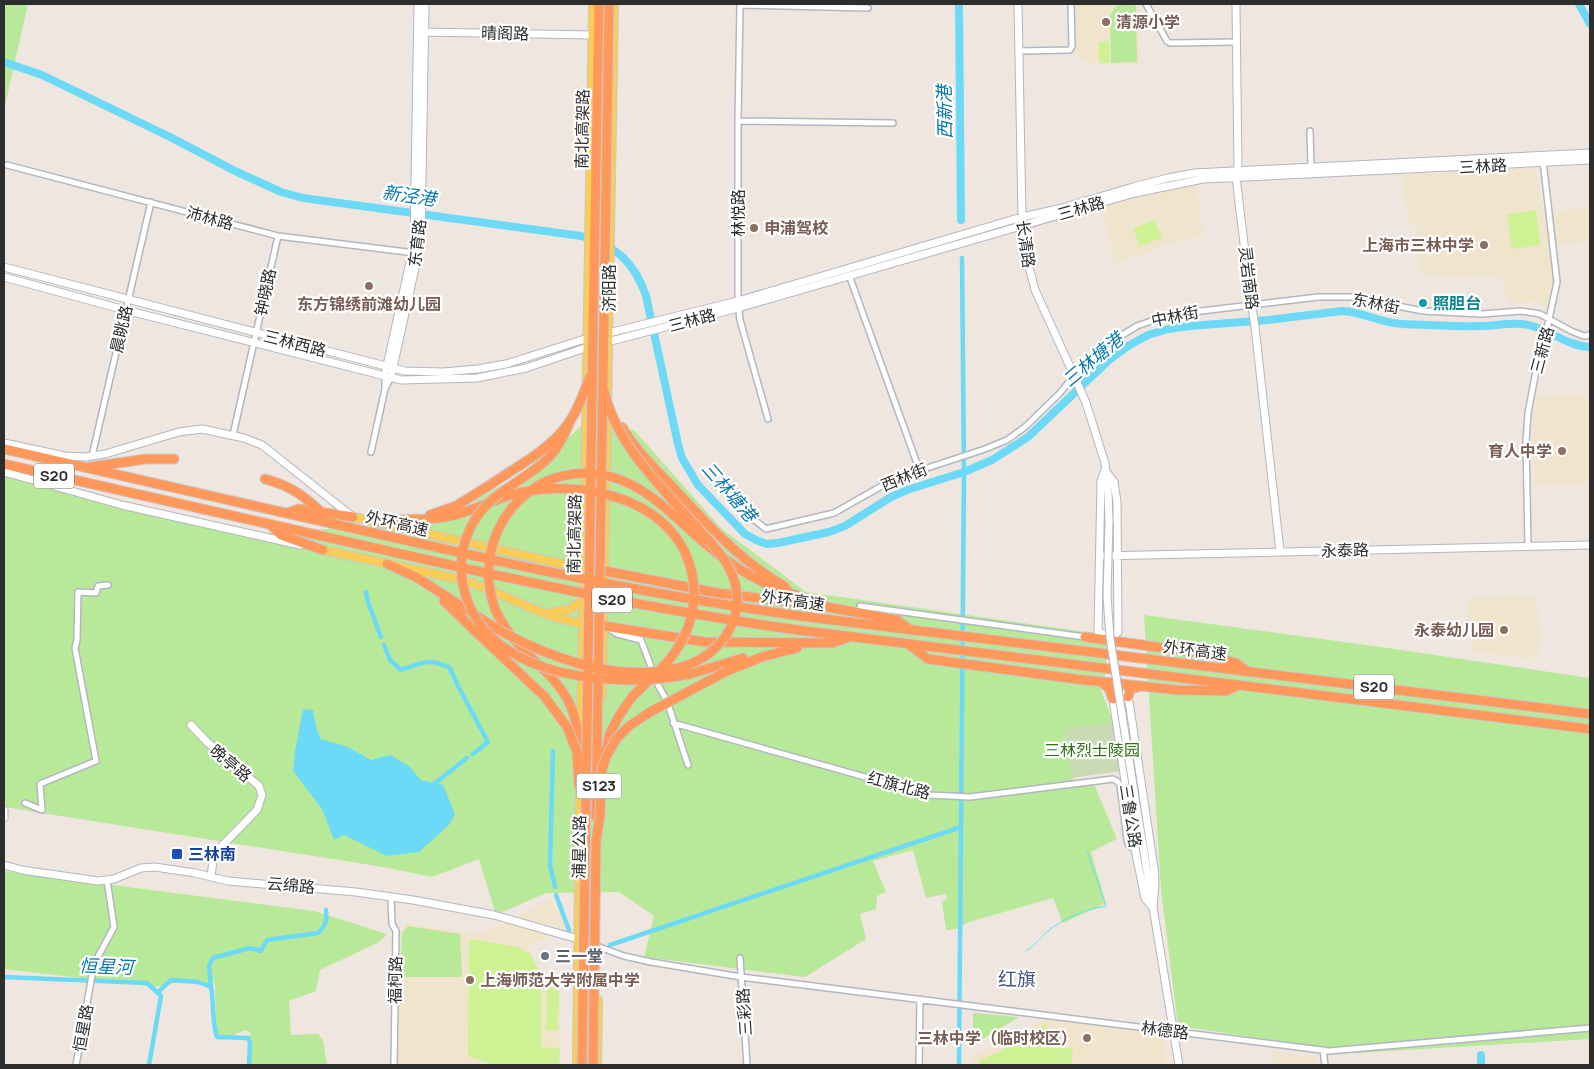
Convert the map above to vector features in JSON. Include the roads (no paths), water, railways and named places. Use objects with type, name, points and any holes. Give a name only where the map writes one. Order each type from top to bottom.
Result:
[{"type":"highway","name":"南北高架路","points":[[582,1065],[599,4]]},
{"type":"highway","name":"南北高架路","points":[[593,1065],[608,4]]},
{"type":"highway","points":[[592,370],[580,403],[557,448],[545,462],[492,498],[474,520],[465,540],[462,561],[462,582],[470,608],[485,630],[522,658],[550,669],[587,678],[624,681],[658,680],[690,674],[766,651],[775,652]]},
{"type":"highway","points":[[387,564],[416,577],[497,629],[540,651],[572,662],[607,669],[643,671],[674,669],[698,661],[719,646],[732,627],[736,615],[737,597],[734,578],[716,549],[638,459],[626,442],[616,424],[608,403],[602,378]]},
{"type":"highway","points":[[608,403],[624,430],[643,455],[727,543],[753,566],[784,586],[788,591]]},
{"type":"highway","points":[[411,520],[456,506],[490,485],[539,452],[558,436],[570,421]]},
{"type":"highway","name":"外环高速","points":[[4,449],[85,468],[108,468],[286,513],[431,546],[616,586],[708,602],[800,616],[1590,714]]},
{"type":"highway","points":[[108,468],[146,459],[174,459]]},
{"type":"highway","name":"外环高速","points":[[4,464],[613,601],[706,617],[953,650],[1590,729]]},
{"type":"highway","points":[[585,827],[580,800],[578,730],[569,700],[555,680],[510,634],[498,616],[492,601],[488,577],[488,561],[494,537],[501,522],[516,503],[528,492],[542,484],[565,476],[597,474],[621,480],[644,492],[740,570],[781,590],[788,591],[822,606]]},
{"type":"highway","points":[[265,479],[300,493],[321,512]]},
{"type":"highway","points":[[381,522],[448,517],[507,496],[560,487],[592,490],[620,498],[644,509],[661,522],[680,544],[689,565],[694,588],[694,605],[685,636],[671,658],[632,697],[619,716],[607,742],[602,769],[599,823],[596,840]]},
{"type":"highway","points":[[286,513],[298,510],[353,517]]},
{"type":"highway","points":[[270,525],[281,535],[323,550]]},
{"type":"highway","points":[[605,576],[822,606],[897,620],[909,629]]},
{"type":"highway","points":[[434,589],[475,631],[545,697],[573,737],[579,769]]},
{"type":"highway","points":[[604,626],[705,642],[817,644],[832,643],[849,636]]},
{"type":"highway","points":[[1118,632],[1119,637],[1126,643]]},
{"type":"highway","points":[[1085,637],[1200,653],[1236,663],[1248,672]]},
{"type":"highway","points":[[602,769],[614,742],[628,726],[659,706],[749,661],[775,652],[817,644]]},
{"type":"highway","points":[[908,644],[928,659],[954,664],[1167,690],[1226,691],[1239,685]]},
{"type":"highway","points":[[1098,681],[1109,688],[1113,699]]},
{"type":"highway","points":[[1128,697],[1130,689],[1140,686]]},
{"type":"main road","name":"东育路","points":[[418,4],[421,32]]},
{"type":"main road","name":"东育路","points":[[388,377],[415,253],[418,230],[421,32],[425,4]]},
{"type":"main road","name":"济阳路","points":[[583,568],[593,4]]},
{"type":"main road","name":"济阳路","points":[[605,576],[614,4]]},
{"type":"main road","name":"长清路","points":[[1018,4],[1023,221],[1027,259],[1035,290],[1074,372],[1102,450],[1108,491],[1109,521]]},
{"type":"main road","name":"灵岩南路","points":[[1236,4],[1237,174],[1280,551]]},
{"type":"main road","name":"晴阁路","points":[[421,32],[593,35]]},
{"type":"main road","name":"三林路","points":[[1237,174],[1543,159],[1590,153]]},
{"type":"main road","name":"三林路","points":[[588,338],[671,317],[738,304],[849,275],[969,236],[1023,221],[1158,187],[1203,179],[1237,174],[1311,168],[1543,159],[1590,160]]},
{"type":"main road","name":"三林路","points":[[588,347],[673,326],[738,304],[955,241]]},
{"type":"main road","name":"三林西路","points":[[4,269],[405,371],[442,372],[506,364],[588,338]]},
{"type":"main road","name":"三林西路","points":[[4,277],[125,310],[401,380],[477,378],[526,368],[588,347]]},
{"type":"main road","points":[[4,443],[65,456],[92,456],[105,454],[190,429],[202,429],[254,441],[270,450],[353,517],[583,568],[605,576],[583,601],[565,612],[548,614]]},
{"type":"main road","name":"长清路","points":[[1105,470],[1114,482],[1117,502],[1118,632]]},
{"type":"main road","name":"长清路","points":[[1098,631],[1102,481],[1105,470]]},
{"type":"main road","points":[[4,472],[122,505],[474,584],[553,616],[604,626]]},
{"type":"main road","name":"三鲁公路","points":[[1109,521],[1107,596],[1110,638],[1179,1065]]},
{"type":"main road","name":"永泰路","points":[[1100,556],[1590,545]]},
{"type":"main road","name":"浦星公路","points":[[577,1065],[583,568]]},
{"type":"main road","name":"浦星公路","points":[[598,1065],[599,798],[605,576]]},
{"type":"main road","points":[[1085,637],[1092,636],[1098,631],[1108,635],[1115,635],[1118,632]]},
{"type":"main road","points":[[1113,699],[1119,693],[1125,694],[1128,697]]},
{"type":"main road","name":"三鲁公路","points":[[1128,697],[1154,868],[1153,908]]},
{"type":"main road","name":"三鲁公路","points":[[1113,699],[1145,898],[1153,908]]},
{"type":"main road","name":"晚亭路","points":[[191,725],[207,742],[259,786],[262,795],[257,810],[214,854],[211,876]]},
{"type":"main road","points":[[4,810],[4,818]]},
{"type":"main road","name":"云绵路","points":[[4,865],[22,870],[77,878],[107,880],[148,867],[211,876],[228,881],[304,886],[391,897],[494,915],[578,939]]},
{"type":"street","points":[[740,4],[868,8]]},
{"type":"street","name":"林悦路","points":[[740,4],[738,304],[768,419]]},
{"type":"street","points":[[1019,51],[1070,50],[1072,46],[1071,4]]},
{"type":"street","points":[[1146,4],[1167,41],[1170,43],[1237,42]]},
{"type":"street","points":[[738,121],[893,123]]},
{"type":"street","points":[[1310,131],[1311,168]]},
{"type":"street","name":"三新路","points":[[1528,546],[1527,427],[1536,371],[1550,320],[1557,282],[1543,159]]},
{"type":"street","name":"沛林路","points":[[7,164],[278,236],[415,253]]},
{"type":"street","name":"晨眺路","points":[[92,456],[150,202]]},
{"type":"street","name":"钟晓路","points":[[233,435],[278,236]]},
{"type":"street","points":[[849,275],[890,384],[919,470]]},
{"type":"street","name":"东林街","points":[[1261,304],[1318,297],[1352,297],[1423,311],[1482,314],[1521,311],[1540,314],[1578,334],[1590,336]]},
{"type":"street","name":"中林街","points":[[1074,372],[1109,343],[1151,320],[1184,312],[1261,304]]},
{"type":"street","name":"西林街","points":[[725,488],[744,511],[761,526],[768,529],[834,513],[889,481],[973,454],[996,445],[1018,433],[1059,394],[1074,372]]},
{"type":"street","name":"东育路","points":[[371,452],[388,377]]},
{"type":"street","points":[[26,803],[42,810],[40,784],[96,761],[75,648],[77,640],[78,592],[96,593],[98,586],[108,585]]},
{"type":"street","points":[[860,606],[1085,637]]},
{"type":"street","points":[[604,626],[617,634],[641,640],[658,685],[667,701],[688,765]]},
{"type":"street","name":"红旗北路","points":[[674,724],[929,795],[970,797],[1113,779],[1120,785],[1127,840],[1129,846],[1136,849]]},
{"type":"street","name":"恒星路","points":[[76,1065],[94,964],[114,927],[107,880]]},
{"type":"street","name":"福柯路","points":[[391,897],[392,924],[396,931],[394,1065]]},
{"type":"street","name":"林德路","points":[[578,939],[624,956],[742,977],[1323,1050],[1590,1028]]},
{"type":"street","name":"三彩路","points":[[740,958],[747,1065]]},
{"type":"street","points":[[919,1065],[920,999]]},
{"type":"street","points":[[1323,1050],[1325,1065]]},
{"type":"water","points":[[303,709],[313,710],[316,727],[321,739],[348,747],[371,760],[390,755],[409,766],[421,780],[443,785],[455,814],[449,825],[419,852],[387,856],[344,835],[334,840],[322,809],[293,771]]},
{"type":"waterway","name":"西新港","points":[[959,4],[961,220]]},
{"type":"waterway","points":[[1579,4],[1590,24]]},
{"type":"waterway","name":"三林塘港","points":[[4,62],[42,75],[281,192],[303,198],[581,236],[614,250],[630,265],[646,296],[682,458],[698,485],[745,534],[767,544],[829,532],[845,526],[891,497],[964,472],[992,460],[1028,437],[1109,360],[1128,346],[1148,335],[1168,329],[1342,311],[1402,324],[1460,326],[1521,324],[1539,328],[1572,343],[1590,347]]},
{"type":"waterway","points":[[959,1065],[964,472],[962,258]]},
{"type":"waterway","points":[[366,592],[381,637]]},
{"type":"waterway","points":[[384,645],[390,660],[401,670],[426,662],[450,668],[488,742],[473,754]]},
{"type":"waterway","points":[[553,751],[550,865],[555,887]]},
{"type":"waterway","points":[[430,787],[467,758]]},
{"type":"waterway","points":[[610,945],[961,827]]},
{"type":"waterway","points":[[1026,951],[1060,922],[1083,912],[1106,906],[1087,851]]},
{"type":"waterway","points":[[556,895],[569,930]]},
{"type":"waterway","points":[[158,992],[171,980],[198,982],[211,987],[209,965],[213,958],[250,948],[261,951],[267,940],[318,933],[325,923],[326,910]]},
{"type":"waterway","name":"恒星河","points":[[4,977],[147,983],[161,996],[149,1065]]},
{"type":"waterway","points":[[211,987],[214,1026],[217,1037],[248,1038],[250,1042],[249,1065]]},
{"type":"waterway","points":[[1481,1055],[1481,1065]]},
{"type":"place","name":"清源小学","points":[[1106,22]]},
{"type":"place","name":"申浦驾校","points":[[754,228]]},
{"type":"place","name":"上海市三林中学","points":[[1484,245]]},
{"type":"place","name":"东方锦绣前滩幼儿园","points":[[369,286]]},
{"type":"place","name":"照胆台","points":[[1423,303]]},
{"type":"place","name":"育人中学","points":[[1562,451]]},
{"type":"place","name":"永泰幼儿园","points":[[1504,630]]},
{"type":"place","name":"三林南","points":[[177,854]]},
{"type":"place","name":"三一堂","points":[[545,956]]},
{"type":"place","name":"上海师范大学附属中学","points":[[470,980]]},
{"type":"place","name":"三林中学（临时校区）","points":[[1087,1038]]},
{"type":"district","name":"红旗","points":[[1017,979]]},
{"type":"water label","name":"新泾港","points":[[409,196]]},
{"type":"park label","name":"三林烈士陵园","points":[[1092,750]]}]
